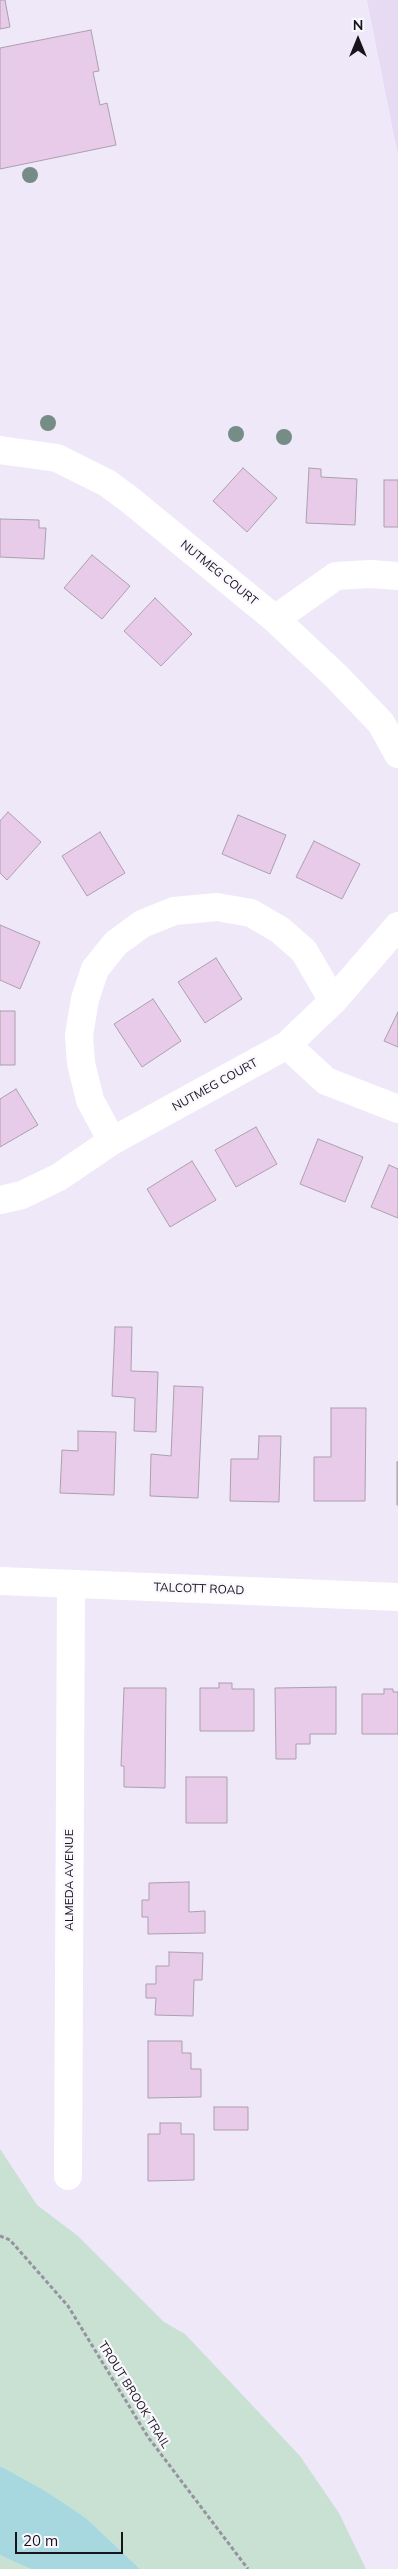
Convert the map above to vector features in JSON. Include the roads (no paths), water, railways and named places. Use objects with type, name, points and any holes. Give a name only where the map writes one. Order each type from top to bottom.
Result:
[{"type":"street","name":"NUTMEG COURT","points":[[0,450],[57,458],[108,483],[275,619],[381,722],[398,754]]},
{"type":"street","points":[[275,619],[336,576],[371,574],[398,576]]},
{"type":"street","points":[[112,1141],[90,1100],[80,1063],[79,1035],[85,1000],[95,969],[116,942],[142,924],[174,911],[218,907],[251,912],[280,930],[304,951],[333,1001]]},
{"type":"street","name":"NUTMEG COURT","points":[[0,1200],[22,1195],[59,1177],[112,1141],[287,1045],[333,1001],[398,926]]},
{"type":"street","points":[[287,1045],[326,1081],[398,1108]]},
{"type":"street","name":"TALCOTT ROAD","points":[[0,1581],[398,1597]]},
{"type":"street","name":"ALMEDA AVENUE","points":[[68,2176],[71,1584]]},
{"type":"water","points":[[0,2466],[45,2491],[86,2518],[140,2569],[31,2569],[0,2555]]}]
